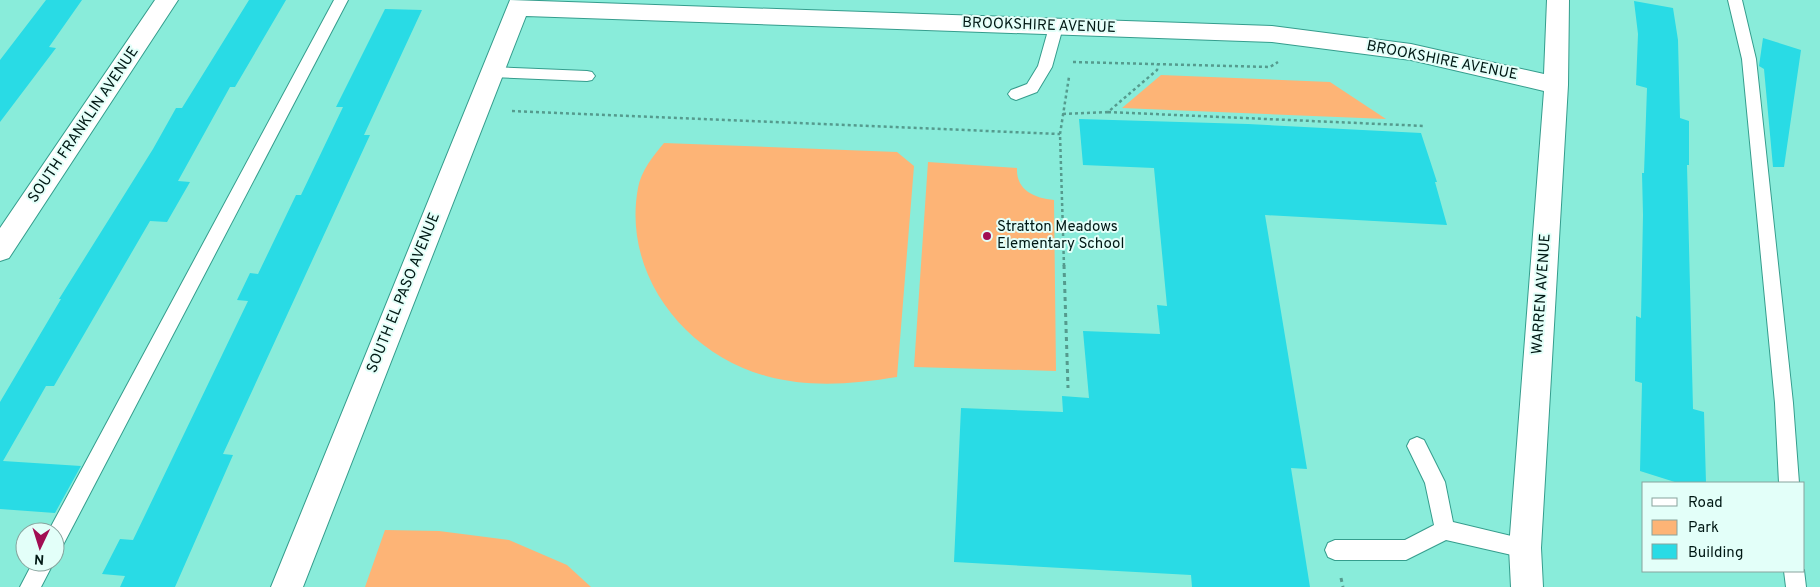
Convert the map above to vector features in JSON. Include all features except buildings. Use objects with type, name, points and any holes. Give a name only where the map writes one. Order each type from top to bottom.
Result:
[{"type":"street","name":"SOUTH FRANKLIN AVENUE","points":[[0,250],[167,0]]},
{"type":"street","name":"WARREN AVENUE","points":[[1527,587],[1525,548],[1556,85],[1558,0]]},
{"type":"street","name":"BROOKSHIRE AVENUE","points":[[519,4],[1056,27],[1272,34],[1411,52],[1556,85]]},
{"type":"street","name":"SOUTH EL PASO AVENUE","points":[[287,587],[519,4]]},
{"type":"lane","points":[[65,522],[341,0]]},
{"type":"lane","points":[[1735,0],[1749,59],[1784,403],[1789,482]]},
{"type":"lane","points":[[1016,94],[1032,88],[1045,66],[1056,27]]},
{"type":"lane","points":[[492,72],[587,76]]},
{"type":"lane","points":[[1417,446],[1435,482],[1445,530]]},
{"type":"lane","points":[[1335,550],[1406,550],[1445,530],[1525,548]]},
{"type":"lane","points":[[30,587],[38,572]]},
{"type":"lane","points":[[1794,572],[1796,587]]},
{"type":"path","points":[[1068,388],[1060,134],[1072,62],[1270,66],[1286,59]]},
{"type":"path","points":[[1108,112],[1157,70],[1158,64]]},
{"type":"path","points":[[512,111],[1060,134]]},
{"type":"path","points":[[1063,114],[1108,112],[1425,126]]},
{"type":"green space","points":[[1161,75],[1330,82],[1386,119],[1122,108]]},
{"type":"green space","points":[[664,143],[897,152],[914,166],[897,377],[831,384],[782,380],[737,365],[710,349],[686,330],[666,306],[650,279],[640,251],[636,220],[638,188],[642,176],[648,164]]},
{"type":"green space","points":[[928,162],[1017,168],[1017,176],[1028,192],[1054,200],[1056,371],[914,367]]},
{"type":"green space","points":[[385,530],[439,531],[509,540],[567,565],[591,587],[365,587]]},
{"type":"place","name":"Stratton Meadows Elementary School","points":[[987,236]]}]
